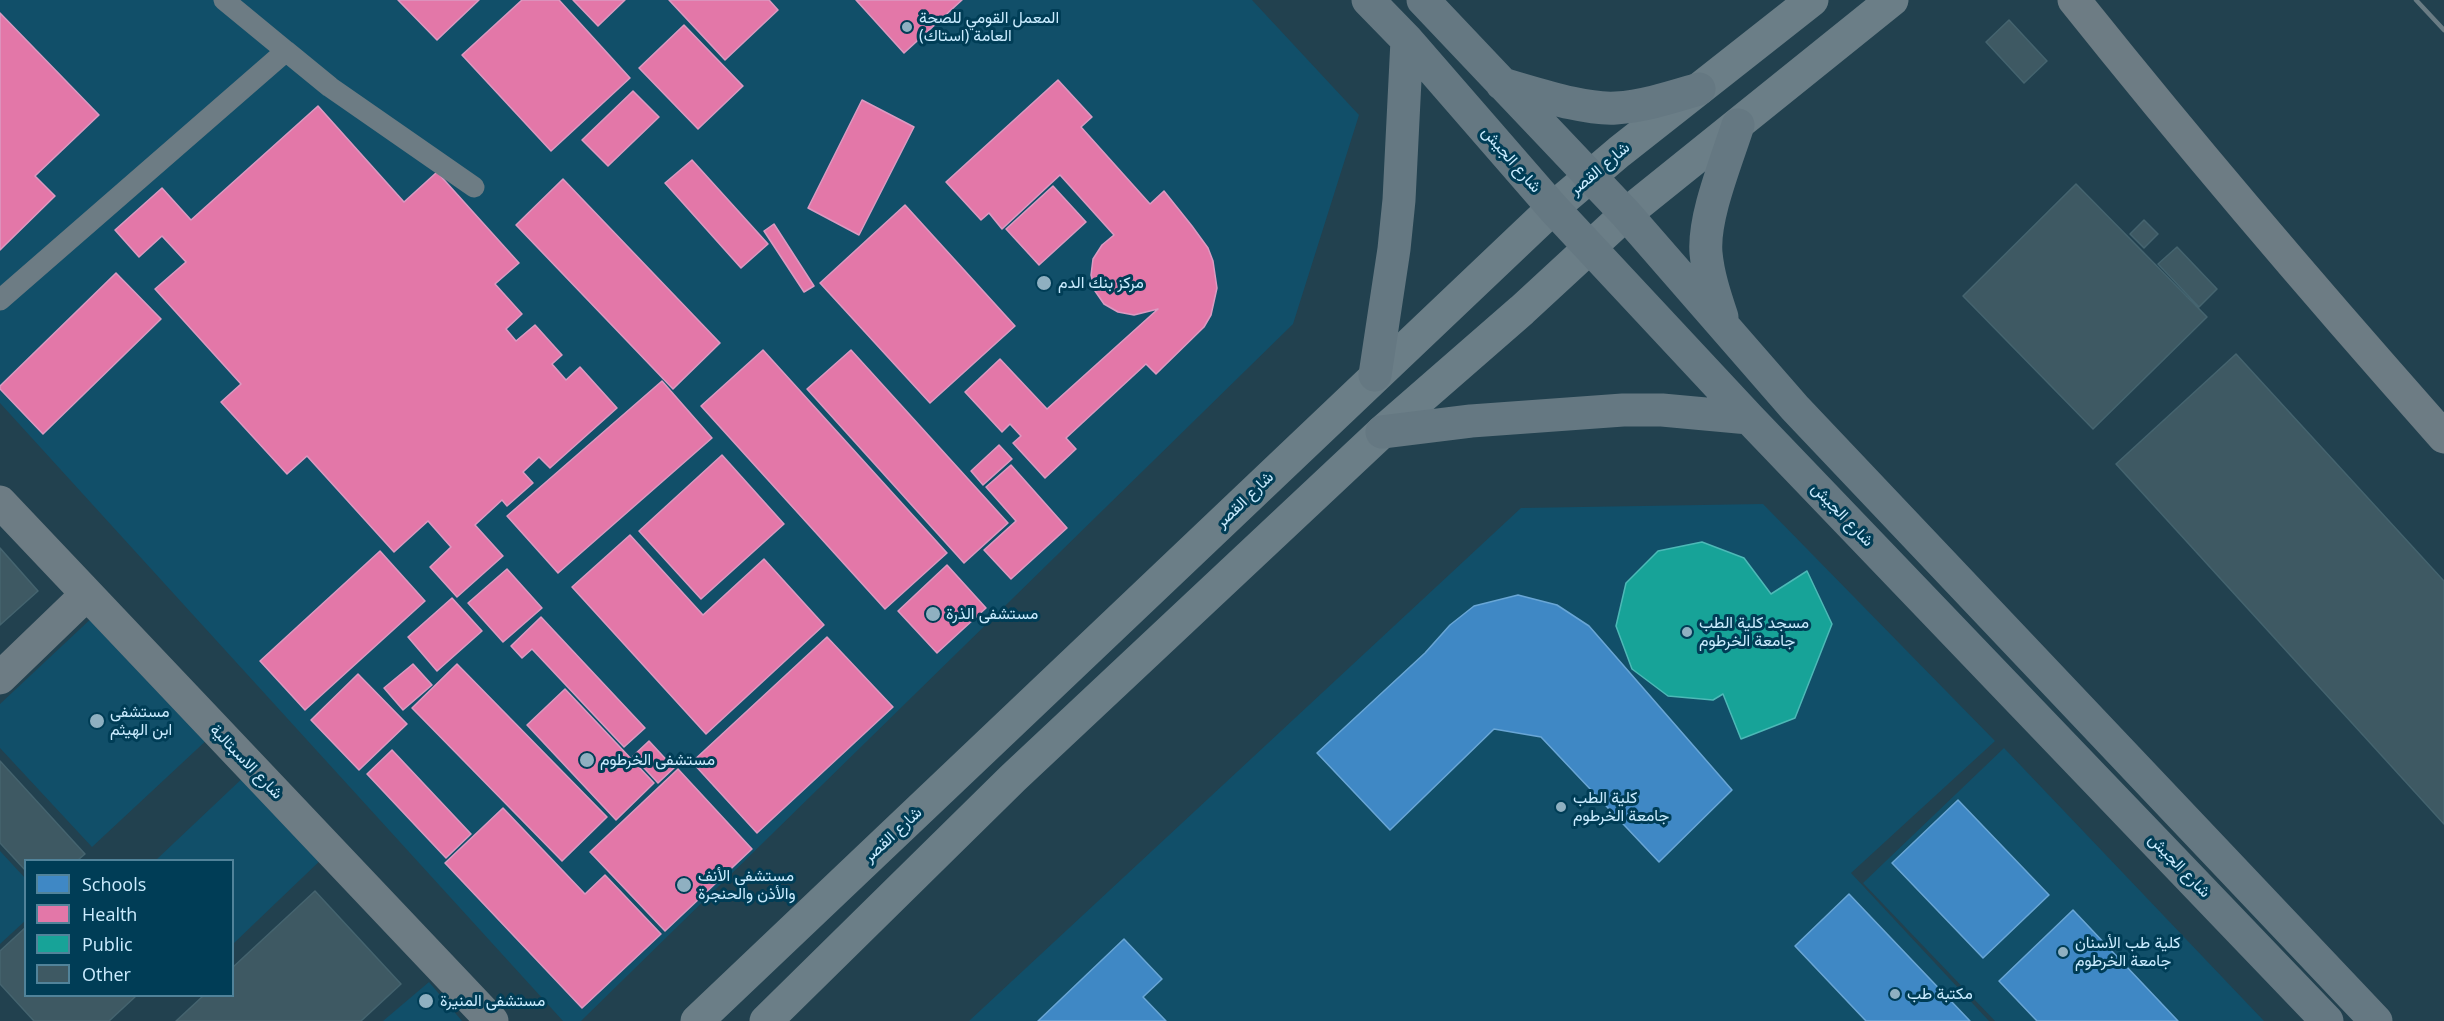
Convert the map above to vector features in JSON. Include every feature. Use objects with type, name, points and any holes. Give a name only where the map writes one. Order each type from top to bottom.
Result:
[{"type":"highway","name":"شارع الجيش","points":[[1368,0],[1407,40],[1553,208],[1749,418],[2327,1021]]},
{"type":"highway","points":[[1423,0],[1626,214],[1803,417],[2376,1021]]},
{"type":"highway","points":[[1375,375],[1398,210],[1407,40]]},
{"type":"highway","points":[[1501,83],[1594,107],[1615,108],[1657,101],[1699,89]]},
{"type":"highway","points":[[1725,327],[1712,285],[1706,250],[1709,220],[1737,125]]},
{"type":"highway","points":[[1382,432],[1471,421],[1623,410],[1662,410],[1749,418]]},
{"type":"main road","name":"شارع القصر","points":[[697,1021],[1553,208],[1812,0]]},
{"type":"main road","points":[[766,1021],[1013,778],[1382,432],[1626,214],[1892,0]]},
{"type":"street","points":[[2074,0],[2162,110],[2335,315],[2444,437]]},
{"type":"street","name":"شارع الاسبتالية","points":[[0,502],[492,1021]]},
{"type":"street","points":[[0,678],[87,594]]},
{"type":"lane","points":[[224,0],[330,87],[474,187]]},
{"type":"lane","points":[[0,300],[286,51]]},
{"type":"shaded area","name":"مستشفى الخرطوم","points":[[0,0],[1252,0],[1359,115],[1293,324],[581,1021],[563,1021],[0,403]]},
{"type":"shaded area","name":"كلية الطب جامعة الخرطوم","points":[[1763,504],[1995,741],[1851,873],[1989,1021],[969,1021],[1521,508]]},
{"type":"shaded area","name":"مستشفى ابن الهيثم","points":[[96,614],[210,737],[92,847],[0,748],[0,704]]},
{"type":"shaded area","name":"كلية طب الأسنان جامعة الخرطوم","points":[[2004,748],[2264,1021],[1995,1021],[1863,883]]},
{"type":"shaded area","points":[[248,773],[326,855],[234,943],[234,859],[157,859]]},
{"type":"shaded area","points":[[0,851],[24,877],[24,922],[0,944]]},
{"type":"shaded area","name":"مستشفى المنيرة","points":[[429,982],[462,1021],[383,1021]]},
{"type":"building: Schools","points":[[1518,595],[1557,605],[1589,626],[1732,790],[1659,862],[1541,737],[1494,729],[1390,830],[1317,753],[1425,653],[1450,625],[1474,606]]},
{"type":"building: Schools","points":[[1958,800],[2049,895],[1983,958],[1892,863]]},
{"type":"building: Schools","points":[[1849,894],[1970,1021],[1866,1021],[1795,946]]},
{"type":"building: Schools","points":[[2073,910],[2178,1021],[2037,1021],[1999,981]]},
{"type":"building: Schools","points":[[1124,939],[1162,979],[1143,997],[1166,1021],[1038,1021]]},
{"type":"building: Health","points":[[398,0],[479,0],[437,40]]},
{"type":"building: Health","points":[[522,0],[559,0],[630,78],[551,151],[462,55]]},
{"type":"building: Health","points":[[573,0],[625,0],[598,26]]},
{"type":"building: Health","points":[[669,0],[769,0],[778,10],[725,60]]},
{"type":"building: Health","name":"المعمل القومي للصحة العامة (استاك)","points":[[856,0],[962,0],[904,53]]},
{"type":"building: Health","points":[[0,13],[99,115],[35,176],[55,196],[0,250]]},
{"type":"building: Health","points":[[684,25],[743,86],[698,129],[639,68]]},
{"type":"building: Health","points":[[1058,80],[1092,117],[1081,127],[1150,204],[1164,191],[1192,226],[1208,248],[1213,261],[1217,288],[1211,315],[1204,327],[1156,374],[1146,364],[1066,438],[1076,449],[1045,478],[1013,443],[1021,436],[1010,424],[1002,432],[965,392],[1000,359],[1047,409],[1158,309],[1134,315],[1118,312],[1104,304],[1095,291],[1091,275],[1093,259],[1102,245],[1114,235],[1060,175],[1002,229],[989,213],[981,220],[946,182]]},
{"type":"building: Health","points":[[633,91],[659,117],[608,166],[582,140]]},
{"type":"building: Health","points":[[862,100],[914,127],[859,235],[808,208]]},
{"type":"building: Health","points":[[318,106],[404,202],[437,172],[519,263],[495,284],[522,314],[506,329],[516,341],[535,325],[562,355],[552,364],[566,380],[580,367],[617,408],[550,468],[539,457],[523,472],[533,483],[507,506],[502,500],[475,525],[503,556],[457,597],[430,567],[451,547],[428,521],[394,552],[307,456],[287,474],[221,402],[241,384],[155,289],[186,262],[162,236],[139,257],[115,230],[162,188],[191,220]]},
{"type":"building: Health","points":[[692,160],[768,244],[741,268],[665,183]]},
{"type":"building: Health","points":[[563,179],[720,343],[673,389],[516,225]]},
{"type":"building: Health","points":[[1053,186],[1086,222],[1039,265],[1006,229]]},
{"type":"building: Health","points":[[905,205],[1015,326],[930,403],[820,283]]},
{"type":"building: Health","points":[[774,224],[814,286],[804,292],[764,231]]},
{"type":"building: Health","points":[[116,273],[161,319],[43,434],[0,389],[0,386]]},
{"type":"building: Health","points":[[763,350],[947,553],[885,609],[701,406]]},
{"type":"building: Health","points":[[851,350],[1008,523],[964,563],[807,389]]},
{"type":"building: Health","points":[[662,381],[712,438],[558,573],[507,516]]},
{"type":"building: Health","points":[[999,445],[1012,459],[983,485],[971,471]]},
{"type":"building: Health","points":[[722,455],[784,524],[701,599],[639,531]]},
{"type":"building: Health","points":[[1011,465],[1067,528],[1011,579],[984,550],[1016,521],[986,487]]},
{"type":"building: Health","points":[[630,535],[703,615],[764,559],[824,625],[706,734],[572,587]]},
{"type":"building: Health","points":[[380,551],[425,601],[305,710],[260,661]]},
{"type":"building: Health","points":[[947,565],[986,608],[937,653],[898,611]]},
{"type":"building: Health","points":[[507,569],[542,608],[503,642],[468,603]]},
{"type":"building: Health","points":[[452,598],[482,631],[437,671],[408,637]]},
{"type":"building: Health","points":[[541,617],[645,728],[624,747],[532,649],[522,658],[511,646]]},
{"type":"building: Health","points":[[827,637],[893,707],[757,833],[692,762]]},
{"type":"building: Health","points":[[413,664],[432,685],[403,710],[384,688]]},
{"type":"building: Health","points":[[457,664],[607,817],[562,861],[412,708]]},
{"type":"building: Health","points":[[358,674],[407,724],[359,770],[311,720]]},
{"type":"building: Health","points":[[565,689],[654,783],[616,820],[527,725]]},
{"type":"building: Health","points":[[649,741],[674,768],[658,783],[633,756]]},
{"type":"building: Health","points":[[392,750],[471,834],[446,858],[367,774]]},
{"type":"building: Health","points":[[678,769],[752,849],[665,931],[590,852]]},
{"type":"building: Health","points":[[503,808],[585,894],[605,875],[661,934],[582,1008],[445,863]]},
{"type":"building: Public","points":[[1702,542],[1744,558],[1771,594],[1807,571],[1832,624],[1795,718],[1741,739],[1723,694],[1713,700],[1668,696],[1632,669],[1616,626],[1626,583],[1658,551]]},
{"type":"building: Other","points":[[2009,20],[2047,61],[2024,83],[1986,42]]},
{"type":"building: Other","points":[[2076,184],[2207,317],[2093,429],[1963,296]]},
{"type":"building: Other","points":[[2144,220],[2158,234],[2144,248],[2130,234]]},
{"type":"building: Other","points":[[2177,247],[2217,289],[2199,307],[2158,264]]},
{"type":"building: Other","points":[[2236,354],[2444,581],[2444,824],[2116,464]]},
{"type":"building: Other","points":[[0,548],[38,591],[0,625]]},
{"type":"building: Other","points":[[0,761],[85,854],[79,859],[24,859],[24,869],[0,843]]},
{"type":"building: Other","points":[[315,891],[401,984],[361,1021],[176,1021],[202,997],[234,997],[234,966]]},
{"type":"building: Other","points":[[24,929],[24,997],[135,997],[109,1021],[34,1021],[0,984],[0,951]]},
{"type":"railway","points":[[2416,0],[2444,30]]},
{"type":"place","name":"المعمل القومي للصحة العامة (استاك)","points":[[907,27]]},
{"type":"place","name":"مركز بنك الدم","points":[[1044,283]]},
{"type":"place","name":"مستشفى الذرة","points":[[933,614]]},
{"type":"place","name":"مسجد كلية الطب جامعة الخرطوم","points":[[1687,632]]},
{"type":"place","name":"مستشفى ابن الهيثم","points":[[97,721]]},
{"type":"place","name":"مستشفى الخرطوم","points":[[587,760]]},
{"type":"place","name":"كلية الطب جامعة الخرطوم","points":[[1561,807]]},
{"type":"place","name":"مستشفى الأنف والأذن والحنجرة","points":[[684,885]]},
{"type":"place","name":"كلية طب الأسنان جامعة الخرطوم","points":[[2063,952]]},
{"type":"place","name":"مكتبة طب","points":[[1895,994]]},
{"type":"place","name":"مستشفى المنيرة","points":[[426,1001]]}]
